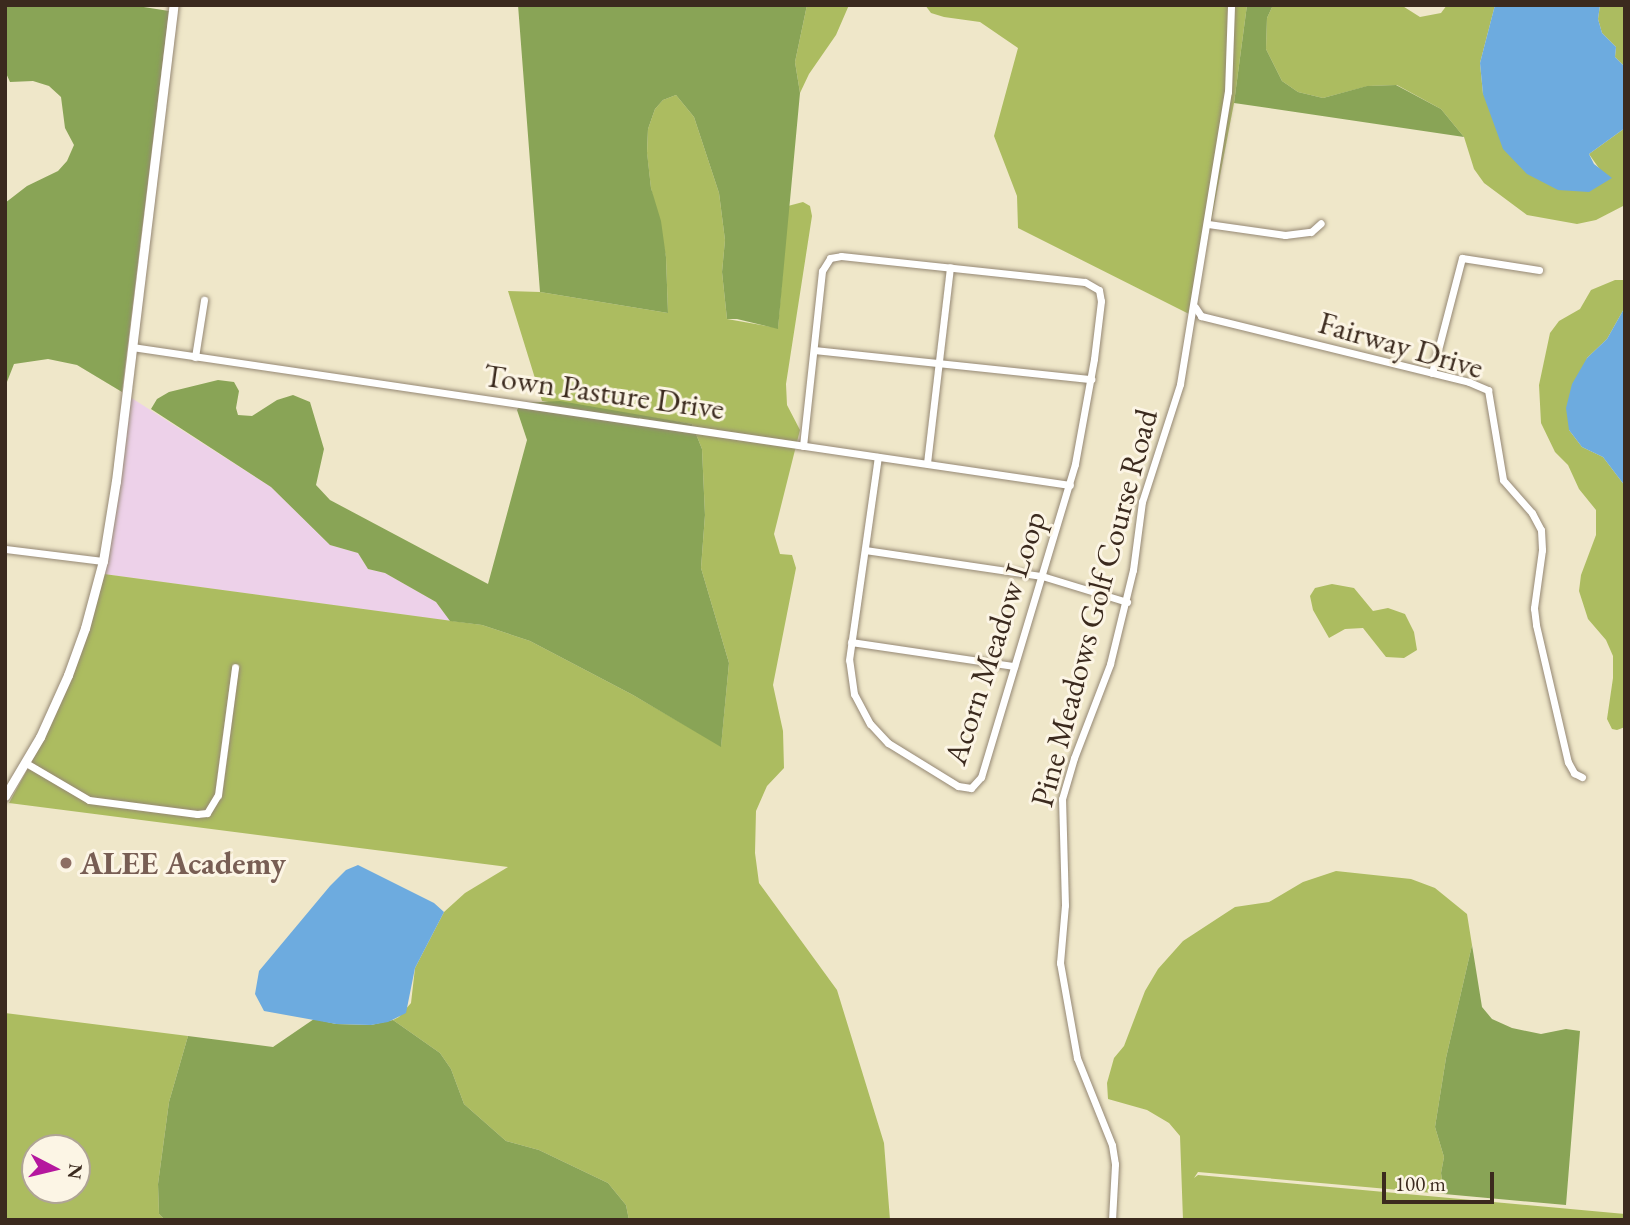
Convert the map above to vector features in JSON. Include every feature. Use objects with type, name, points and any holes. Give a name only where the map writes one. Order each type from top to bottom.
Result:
[{"type":"main road","points":[[5,796],[26,763],[68,675],[85,628],[103,561],[174,5]]},
{"type":"street","name":"Pine Meadows Golf Course Road","points":[[1112,1220],[1115,1164],[1112,1145],[1077,1058],[1060,963],[1065,905],[1061,817],[1074,758],[1110,664],[1127,602],[1142,502],[1178,393],[1195,307],[1228,92],[1231,5]]},
{"type":"street","points":[[1208,223],[1285,235],[1311,232],[1321,223]]},
{"type":"street","points":[[803,446],[822,269],[830,258],[841,256],[950,267],[927,463]]},
{"type":"street","points":[[1432,373],[1462,258],[1539,270]]},
{"type":"street","name":"Acorn Meadow Loop","points":[[878,457],[852,642],[849,668],[851,685],[870,724],[888,743],[963,788],[973,787],[981,777],[1070,485],[1091,379],[1101,301],[1099,290],[1093,284],[950,267]]},
{"type":"street","points":[[195,356],[204,300]]},
{"type":"street","name":"Fairway Drive","points":[[1195,307],[1201,316],[1432,373],[1488,390],[1503,480],[1532,513],[1541,530],[1542,550],[1535,596],[1536,625],[1568,762],[1574,772],[1581,776]]},
{"type":"street","name":"Town Pasture Drive","points":[[132,347],[1070,485]]},
{"type":"street","points":[[814,350],[1091,379]]},
{"type":"street","points":[[5,549],[103,561]]},
{"type":"street","points":[[865,551],[1042,576],[1127,602]]},
{"type":"street","points":[[852,642],[1014,666]]},
{"type":"street","points":[[26,763],[89,800],[207,813],[218,795],[235,667]]},
{"type":"shaded area","points":[[130,397],[271,487],[330,545],[358,553],[368,569],[385,573],[436,602],[450,621],[104,574],[114,523]]},
{"type":"green space","points":[[5,5],[131,5],[169,11],[122,392],[77,365],[48,359],[14,364],[5,387],[5,203],[27,186],[58,171],[67,161],[74,145],[65,128],[61,97],[49,86],[33,81],[10,82],[5,71]]},
{"type":"green space","points":[[518,5],[807,5],[795,62],[800,93],[778,329],[727,319],[722,272],[725,240],[719,193],[694,117],[676,95],[663,100],[655,109],[648,129],[647,152],[651,188],[661,221],[666,257],[668,313],[540,292]]},
{"type":"green space","points":[[807,5],[849,5],[836,35],[809,74],[800,93],[795,62]]},
{"type":"green space","points":[[925,5],[1247,5],[1234,103],[1193,316],[1018,228],[1017,196],[994,136],[1018,48],[980,22],[931,13]]},
{"type":"green space","points":[[1247,5],[1273,5],[1267,18],[1266,49],[1282,81],[1298,92],[1323,98],[1367,86],[1396,85],[1441,109],[1464,137],[1234,103]]},
{"type":"green space","points":[[1273,5],[1401,5],[1420,17],[1441,13],[1447,5],[1495,5],[1480,63],[1483,94],[1603,174],[1589,154],[1625,128],[1625,205],[1596,220],[1577,224],[1527,215],[1484,183],[1474,169],[1464,137],[1441,109],[1397,85],[1368,86],[1323,98],[1298,92],[1282,81],[1266,49],[1267,18]]},
{"type":"green space","points":[[1600,5],[1625,5],[1625,67],[1615,57],[1616,47],[1602,33],[1598,19]]},
{"type":"green space","points":[[676,95],[694,117],[719,193],[725,240],[722,272],[727,319],[778,328],[788,206],[803,202],[810,206],[812,216],[786,384],[787,405],[800,430],[774,534],[780,554],[792,555],[796,568],[773,685],[783,731],[784,768],[767,786],[756,811],[755,853],[759,883],[837,990],[884,1143],[890,1220],[629,1220],[626,1205],[608,1183],[539,1150],[506,1141],[464,1104],[451,1069],[440,1053],[393,1020],[411,1003],[415,968],[444,912],[465,893],[508,867],[9,803],[44,739],[72,676],[104,574],[482,625],[530,641],[633,695],[721,746],[729,663],[701,568],[705,515],[702,449],[692,424],[542,401],[508,291],[540,292],[668,313],[666,257],[651,188],[647,153],[648,129],[655,109],[663,100]]},
{"type":"green space","points":[[1615,280],[1625,280],[1625,307],[1607,339],[1587,358],[1569,430],[1582,447],[1603,457],[1625,486],[1625,727],[1617,730],[1612,729],[1607,719],[1613,656],[1606,640],[1588,619],[1579,591],[1581,575],[1596,535],[1596,510],[1579,489],[1568,465],[1555,452],[1541,423],[1539,385],[1550,333],[1559,321],[1580,309],[1591,290]]},
{"type":"green space","points":[[218,380],[234,382],[239,391],[236,408],[238,415],[252,416],[277,400],[293,395],[310,402],[324,449],[316,485],[330,500],[488,584],[527,440],[517,410],[521,403],[560,401],[692,424],[702,449],[705,515],[701,568],[729,663],[721,747],[633,695],[530,641],[482,625],[450,621],[436,602],[385,573],[368,569],[358,553],[330,545],[271,487],[151,409],[157,399],[169,392]]},
{"type":"green space","points":[[1332,584],[1354,588],[1373,611],[1388,608],[1405,614],[1414,632],[1417,650],[1404,658],[1386,657],[1363,628],[1345,629],[1329,638],[1313,610],[1310,596],[1315,588]]},
{"type":"green space","points":[[1336,871],[1411,879],[1435,888],[1467,914],[1472,945],[1446,1058],[1435,1127],[1444,1157],[1441,1173],[1444,1194],[1198,1172],[1194,1178],[1198,1175],[1625,1214],[1625,1220],[1183,1220],[1180,1136],[1169,1123],[1147,1110],[1108,1099],[1107,1083],[1114,1058],[1124,1046],[1145,991],[1158,969],[1183,941],[1235,907],[1269,902],[1303,882]]},
{"type":"green space","points":[[1472,945],[1482,1007],[1492,1019],[1512,1028],[1541,1034],[1566,1029],[1580,1031],[1566,1205],[1444,1194],[1441,1173],[1444,1157],[1435,1127],[1446,1058]]},
{"type":"green space","points":[[5,1013],[188,1036],[169,1102],[158,1184],[159,1214],[165,1220],[5,1220]]},
{"type":"green space","points":[[314,1019],[336,1024],[371,1025],[393,1020],[440,1053],[451,1069],[464,1104],[506,1141],[539,1150],[608,1183],[626,1205],[629,1220],[165,1220],[159,1214],[158,1184],[169,1102],[188,1036],[273,1047]]},
{"type":"water","points":[[1495,5],[1600,5],[1598,19],[1602,33],[1616,47],[1615,57],[1625,67],[1625,128],[1589,154],[1594,164],[1612,178],[1589,192],[1558,190],[1527,174],[1503,149],[1483,94],[1480,63]]},
{"type":"water","points":[[1625,307],[1625,486],[1603,457],[1582,447],[1569,430],[1566,408],[1572,384],[1587,358],[1607,339]]},
{"type":"water","points":[[358,865],[434,903],[444,912],[415,968],[406,1013],[388,1022],[371,1025],[336,1024],[264,1011],[255,994],[259,971],[330,886],[346,870]]},
{"type":"place","name":"ALEE Academy","points":[[66,863]]}]
